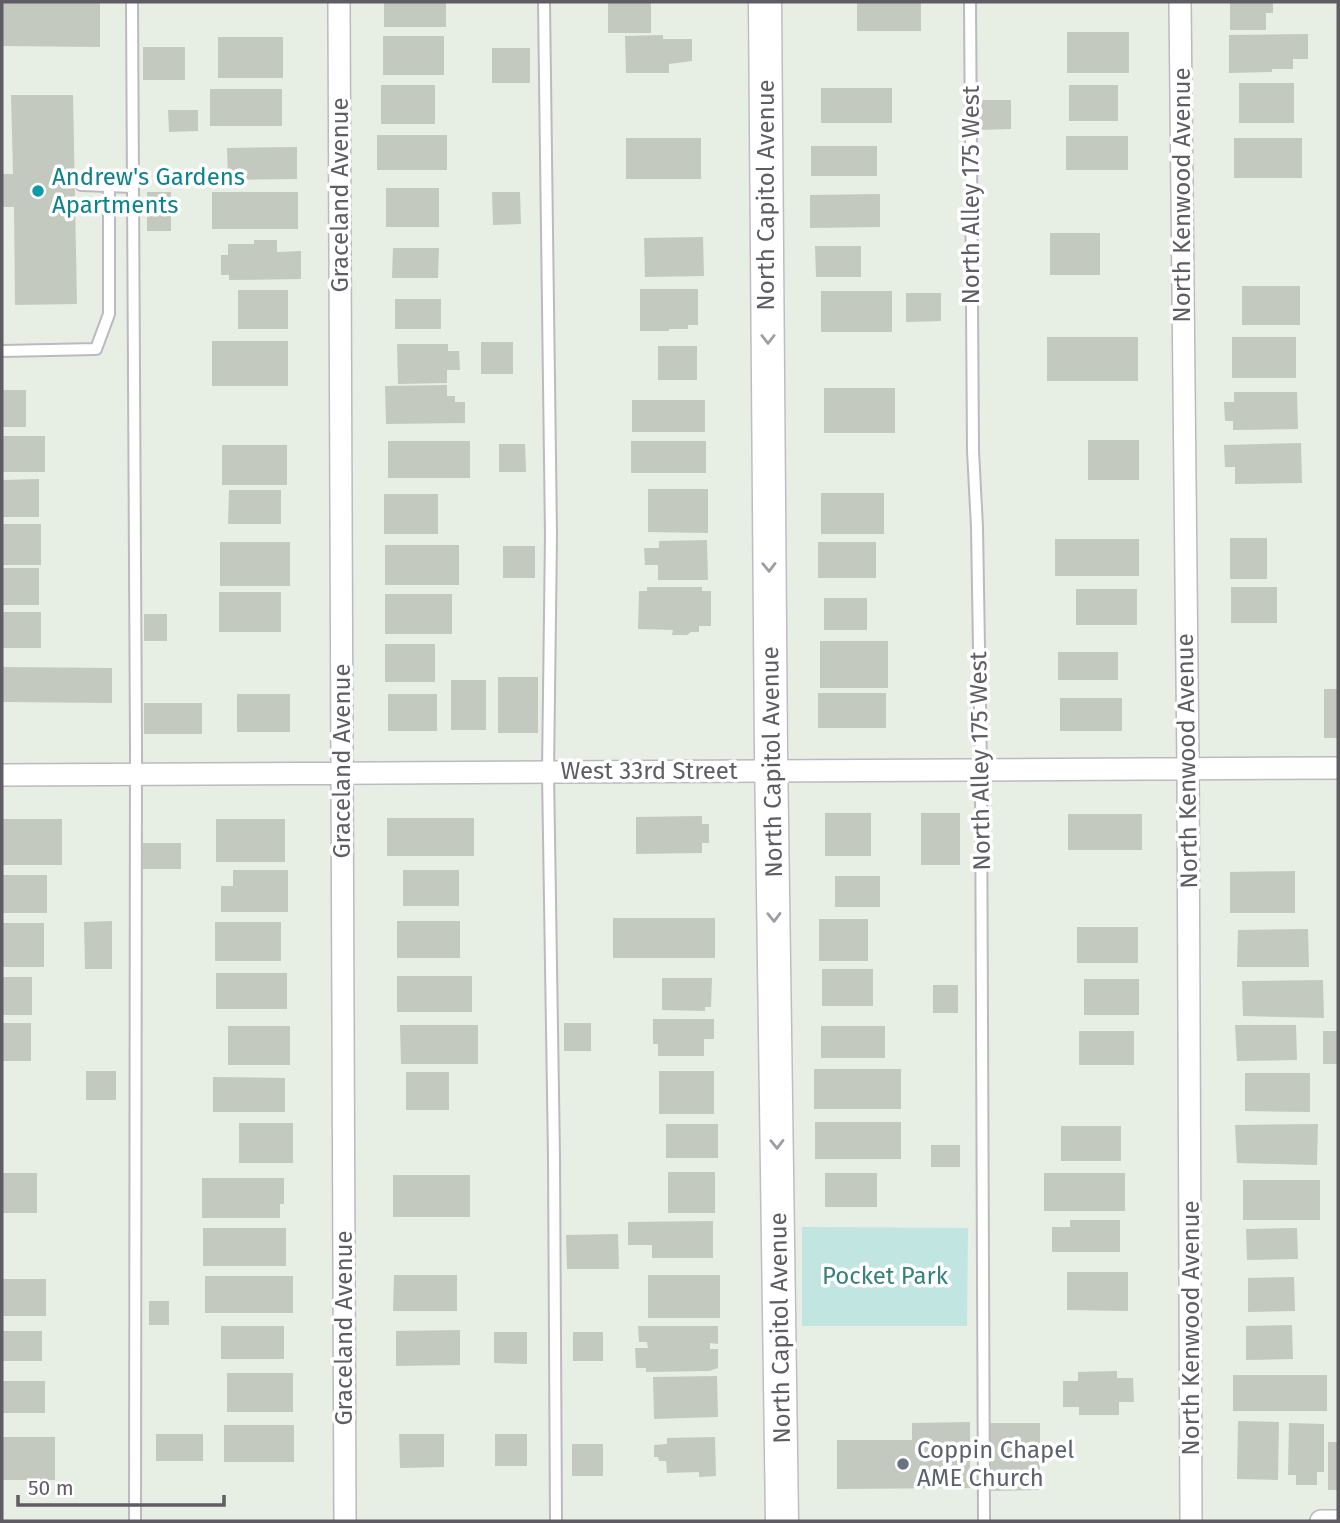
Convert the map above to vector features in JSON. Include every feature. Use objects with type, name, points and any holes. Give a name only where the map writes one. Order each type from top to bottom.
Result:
[{"type":"main road","name":"North Capitol Avenue","points":[[765,2],[771,771],[782,1521]]},
{"type":"street","name":"Graceland Avenue","points":[[339,2],[345,1521]]},
{"type":"street","name":"North Kenwood Avenue","points":[[1180,2],[1192,1521]]},
{"type":"street","name":"West 33rd Street","points":[[2,775],[1338,768]]},
{"type":"street","points":[[1321,1521],[1338,1521]]},
{"type":"lane","points":[[132,2],[135,1521]]},
{"type":"lane","points":[[544,2],[551,535],[548,772],[556,1521]]},
{"type":"lane","name":"North Alley 175 West","points":[[970,2],[973,451],[981,769],[984,1521]]},
{"type":"lane","points":[[81,185],[133,187]]},
{"type":"lane","points":[[2,351],[96,349],[109,314],[108,186]]},
{"type":"green space","name":"Pocket Park","points":[[802,1227],[968,1228],[967,1326],[802,1326]]},
{"type":"building","points":[[2,2],[100,2],[100,47],[2,46]]},
{"type":"building","points":[[384,2],[446,2],[446,27],[384,27]]},
{"type":"building","points":[[608,2],[651,2],[651,33],[608,33]]},
{"type":"building","points":[[857,2],[921,2],[921,31],[857,31]]},
{"type":"building","points":[[1230,2],[1273,2],[1273,13],[1266,13],[1266,30],[1230,30]]},
{"type":"building","points":[[1067,32],[1129,32],[1129,73],[1067,73]]},
{"type":"building","points":[[1308,34],[1308,59],[1293,59],[1293,69],[1229,73],[1229,35]]},
{"type":"building","points":[[663,35],[663,39],[692,39],[692,61],[669,64],[669,73],[626,73],[625,36]]},
{"type":"building","points":[[383,36],[444,36],[444,75],[383,75]]},
{"type":"building","points":[[218,37],[283,37],[283,78],[218,78]]},
{"type":"building","points":[[143,47],[185,47],[185,80],[143,80]]},
{"type":"building","points":[[492,48],[530,48],[530,83],[492,83]]},
{"type":"building","points":[[1239,83],[1294,83],[1294,123],[1239,123]]},
{"type":"building","points":[[381,85],[435,85],[435,124],[381,124]]},
{"type":"building","points":[[1069,85],[1118,85],[1118,121],[1069,121]]},
{"type":"building","points":[[821,88],[892,88],[892,123],[821,123]]},
{"type":"building","points":[[210,89],[282,89],[282,126],[210,126]]},
{"type":"building","name":"Andrew's Gardens Apartments","points":[[11,95],[73,95],[77,304],[15,305],[14,207],[2,207],[2,174],[13,174]]},
{"type":"building","points":[[979,100],[1011,100],[1011,129],[979,130]]},
{"type":"building","points":[[168,110],[198,110],[198,131],[169,132]]},
{"type":"building","points":[[377,135],[447,135],[447,170],[377,170]]},
{"type":"building","points":[[1066,136],[1128,136],[1128,170],[1066,170]]},
{"type":"building","points":[[626,138],[701,138],[701,179],[626,179]]},
{"type":"building","points":[[1234,138],[1302,138],[1302,178],[1234,178]]},
{"type":"building","points":[[811,146],[877,146],[877,176],[811,176]]},
{"type":"building","points":[[297,147],[297,179],[228,180],[227,148]]},
{"type":"building","points":[[386,188],[439,188],[439,227],[386,227]]},
{"type":"building","points":[[147,192],[171,192],[171,231],[147,231]]},
{"type":"building","points":[[212,192],[298,192],[298,229],[212,229]]},
{"type":"building","points":[[492,192],[520,192],[521,224],[493,225]]},
{"type":"building","points":[[880,194],[880,227],[810,228],[810,195]]},
{"type":"building","points":[[1050,233],[1100,233],[1100,275],[1050,275]]},
{"type":"building","points":[[703,237],[704,276],[645,277],[644,238]]},
{"type":"building","points":[[254,240],[277,240],[277,252],[301,251],[301,279],[229,280],[229,275],[221,275],[221,255],[228,255],[228,244],[254,244]]},
{"type":"building","points":[[815,246],[861,246],[861,277],[816,277]]},
{"type":"building","points":[[393,248],[439,248],[438,278],[392,278]]},
{"type":"building","points":[[1242,286],[1300,286],[1300,325],[1242,325]]},
{"type":"building","points":[[640,289],[698,289],[698,325],[669,331],[640,331]]},
{"type":"building","points":[[238,290],[288,290],[288,329],[238,329]]},
{"type":"building","points":[[821,291],[892,291],[892,332],[821,332]]},
{"type":"building","points":[[906,293],[941,293],[941,321],[906,322]]},
{"type":"building","points":[[395,299],[441,299],[441,329],[395,329]]},
{"type":"building","points":[[1047,337],[1138,337],[1138,381],[1047,381]]},
{"type":"building","points":[[1232,337],[1296,337],[1296,378],[1232,378]]},
{"type":"building","points":[[212,341],[288,341],[288,386],[212,386]]},
{"type":"building","points":[[481,342],[513,342],[513,374],[481,374]]},
{"type":"building","points":[[397,344],[448,344],[448,351],[459,351],[460,370],[447,370],[447,383],[398,384]]},
{"type":"building","points":[[658,346],[697,346],[697,380],[658,380]]},
{"type":"building","points":[[447,385],[447,396],[455,396],[455,402],[465,402],[465,423],[386,424],[385,386]]},
{"type":"building","points":[[824,388],[895,388],[895,433],[824,433]]},
{"type":"building","points":[[2,390],[26,390],[26,427],[2,427]]},
{"type":"building","points":[[1234,392],[1297,392],[1298,429],[1233,430],[1233,421],[1225,421],[1224,402],[1234,402]]},
{"type":"building","points":[[632,400],[705,400],[705,432],[632,432]]},
{"type":"building","points":[[2,436],[45,436],[45,472],[2,472]]},
{"type":"building","points":[[1088,440],[1139,440],[1139,480],[1088,480]]},
{"type":"building","points":[[388,441],[470,441],[470,478],[388,478]]},
{"type":"building","points":[[631,441],[706,441],[706,473],[631,473]]},
{"type":"building","points":[[1301,443],[1302,483],[1235,484],[1235,467],[1225,467],[1224,445]]},
{"type":"building","points":[[499,444],[525,444],[526,472],[499,472]]},
{"type":"building","points":[[222,445],[287,445],[287,485],[222,485]]},
{"type":"building","points":[[39,479],[39,517],[2,517],[2,480]]},
{"type":"building","points":[[648,489],[708,489],[708,533],[648,532]]},
{"type":"building","points":[[229,490],[281,490],[281,524],[228,524]]},
{"type":"building","points":[[821,493],[884,493],[884,534],[821,534]]},
{"type":"building","points":[[384,494],[438,494],[438,534],[384,534]]},
{"type":"building","points":[[2,524],[41,524],[41,565],[2,565]]},
{"type":"building","points":[[1230,538],[1267,538],[1267,579],[1230,579]]},
{"type":"building","points":[[1055,539],[1139,539],[1139,576],[1055,576]]},
{"type":"building","points":[[707,540],[708,580],[658,580],[658,565],[645,565],[644,548],[659,548],[659,541]]},
{"type":"building","points":[[220,542],[290,542],[290,586],[220,586]]},
{"type":"building","points":[[818,542],[876,542],[876,578],[818,578]]},
{"type":"building","points":[[385,545],[459,545],[459,585],[385,585]]},
{"type":"building","points":[[503,546],[535,546],[535,578],[503,578]]},
{"type":"building","points":[[2,568],[39,568],[39,605],[2,605]]},
{"type":"building","points":[[647,587],[702,587],[702,591],[711,591],[711,626],[699,626],[699,632],[687,635],[672,635],[673,630],[638,629],[639,591],[647,591]]},
{"type":"building","points":[[1231,587],[1277,587],[1277,623],[1231,623]]},
{"type":"building","points":[[1076,589],[1137,589],[1137,625],[1076,625]]},
{"type":"building","points":[[219,592],[281,592],[281,632],[219,632]]},
{"type":"building","points":[[385,594],[452,594],[452,634],[385,634]]},
{"type":"building","points":[[824,598],[867,598],[867,630],[824,630]]},
{"type":"building","points":[[2,612],[41,612],[41,648],[2,648]]},
{"type":"building","points":[[144,614],[167,614],[167,641],[144,641]]},
{"type":"building","points":[[820,641],[888,641],[888,688],[820,688]]},
{"type":"building","points":[[385,644],[435,644],[435,682],[385,682]]},
{"type":"building","points":[[1058,652],[1118,652],[1118,680],[1058,680]]},
{"type":"building","points":[[2,667],[112,668],[112,703],[2,702]]},
{"type":"building","points":[[498,677],[538,677],[538,733],[498,733]]},
{"type":"building","points":[[451,680],[486,680],[486,730],[451,730]]},
{"type":"building","points":[[1324,689],[1338,689],[1338,738],[1324,738]]},
{"type":"building","points":[[818,693],[886,693],[886,728],[818,728]]},
{"type":"building","points":[[237,694],[290,694],[290,732],[237,732]]},
{"type":"building","points":[[388,694],[437,694],[437,731],[388,731]]},
{"type":"building","points":[[1060,698],[1122,698],[1122,731],[1060,731]]},
{"type":"building","points":[[144,703],[202,703],[202,734],[144,734]]},
{"type":"building","points":[[825,813],[871,813],[871,856],[825,856]]},
{"type":"building","points":[[921,813],[960,813],[960,865],[921,865]]},
{"type":"building","points":[[1068,814],[1142,814],[1142,850],[1068,850]]},
{"type":"building","points":[[702,816],[702,824],[709,824],[709,843],[702,843],[702,853],[636,854],[636,817]]},
{"type":"building","points":[[387,818],[474,818],[474,856],[387,856]]},
{"type":"building","points":[[2,819],[62,819],[62,865],[2,865]]},
{"type":"building","points":[[216,819],[285,819],[285,862],[216,862]]},
{"type":"building","points":[[143,843],[181,843],[181,869],[143,869]]},
{"type":"building","points":[[233,870],[288,870],[288,912],[221,912],[221,886],[233,886]]},
{"type":"building","points":[[403,870],[459,870],[459,906],[403,906]]},
{"type":"building","points":[[1295,871],[1295,913],[1230,913],[1230,872]]},
{"type":"building","points":[[2,875],[47,875],[47,913],[2,913]]},
{"type":"building","points":[[835,876],[880,876],[880,907],[835,907]]},
{"type":"building","points":[[613,918],[715,918],[715,958],[613,958]]},
{"type":"building","points":[[819,919],[868,919],[868,961],[819,961]]},
{"type":"building","points":[[112,921],[112,969],[85,969],[84,922]]},
{"type":"building","points":[[397,921],[460,921],[460,958],[397,958]]},
{"type":"building","points":[[215,922],[281,922],[281,961],[215,961]]},
{"type":"building","points":[[2,923],[44,923],[44,967],[2,967]]},
{"type":"building","points":[[1077,927],[1138,927],[1138,963],[1077,963]]},
{"type":"building","points":[[1308,929],[1309,967],[1237,967],[1238,930]]},
{"type":"building","points":[[822,969],[873,969],[873,1006],[822,1006]]},
{"type":"building","points":[[216,973],[287,973],[287,1009],[216,1009]]},
{"type":"building","points":[[397,976],[472,976],[472,1012],[397,1012]]},
{"type":"building","points":[[2,977],[32,977],[32,1015],[2,1015]]},
{"type":"building","points":[[662,978],[712,978],[711,1007],[705,1007],[705,1011],[662,1010]]},
{"type":"building","points":[[1084,979],[1139,979],[1139,1015],[1084,1015]]},
{"type":"building","points":[[1323,980],[1324,1018],[1243,1016],[1242,981]]},
{"type":"building","points":[[933,985],[958,985],[958,1013],[933,1013]]},
{"type":"building","points":[[653,1019],[714,1019],[714,1039],[704,1039],[704,1056],[658,1056],[658,1044],[653,1044]]},
{"type":"building","points":[[2,1023],[31,1023],[31,1061],[2,1061]]},
{"type":"building","points":[[564,1023],[591,1023],[591,1051],[564,1051]]},
{"type":"building","points":[[400,1025],[478,1025],[478,1064],[401,1064]]},
{"type":"building","points":[[1235,1025],[1296,1025],[1297,1060],[1237,1061]]},
{"type":"building","points":[[228,1026],[290,1026],[290,1065],[228,1065]]},
{"type":"building","points":[[821,1026],[885,1026],[885,1058],[821,1058]]},
{"type":"building","points":[[1079,1031],[1134,1031],[1134,1065],[1079,1065]]},
{"type":"building","points":[[1323,1031],[1338,1031],[1338,1064],[1323,1064]]},
{"type":"building","points":[[814,1069],[901,1069],[901,1109],[814,1109]]},
{"type":"building","points":[[86,1071],[116,1071],[116,1100],[86,1100]]},
{"type":"building","points":[[659,1071],[714,1071],[714,1114],[659,1114]]},
{"type":"building","points":[[406,1072],[449,1072],[449,1110],[406,1110]]},
{"type":"building","points":[[1245,1073],[1310,1073],[1310,1112],[1245,1111]]},
{"type":"building","points":[[213,1077],[285,1078],[285,1112],[213,1112]]},
{"type":"building","points":[[815,1122],[901,1122],[901,1159],[815,1159]]},
{"type":"building","points":[[239,1123],[293,1123],[293,1163],[239,1163]]},
{"type":"building","points":[[666,1124],[718,1124],[718,1158],[666,1158]]},
{"type":"building","points":[[1318,1124],[1317,1165],[1237,1163],[1235,1125]]},
{"type":"building","points":[[1061,1126],[1121,1126],[1121,1161],[1061,1161]]},
{"type":"building","points":[[931,1145],[960,1145],[960,1167],[931,1167]]},
{"type":"building","points":[[668,1172],[715,1172],[715,1213],[668,1213]]},
{"type":"building","points":[[2,1173],[37,1173],[37,1213],[2,1213]]},
{"type":"building","points":[[825,1173],[877,1173],[877,1207],[825,1207]]},
{"type":"building","points":[[1044,1173],[1125,1173],[1125,1211],[1044,1211]]},
{"type":"building","points":[[393,1175],[470,1175],[470,1217],[393,1217]]},
{"type":"building","points":[[202,1178],[284,1178],[284,1204],[280,1204],[280,1218],[202,1218]]},
{"type":"building","points":[[1243,1180],[1320,1180],[1320,1220],[1243,1220]]},
{"type":"building","points":[[1070,1220],[1120,1220],[1120,1252],[1052,1252],[1052,1227],[1070,1227]]},
{"type":"building","points":[[713,1221],[713,1258],[652,1258],[652,1245],[628,1245],[628,1222]]},
{"type":"building","points":[[203,1228],[286,1228],[286,1266],[203,1266]]},
{"type":"building","points":[[1297,1228],[1298,1259],[1247,1260],[1246,1229]]},
{"type":"building","points":[[618,1234],[619,1269],[567,1269],[566,1235]]},
{"type":"building","points":[[1067,1272],[1128,1272],[1128,1311],[1067,1310]]},
{"type":"building","points":[[394,1275],[457,1275],[457,1311],[393,1311]]},
{"type":"building","points":[[648,1275],[720,1275],[720,1318],[648,1318]]},
{"type":"building","points":[[205,1276],[293,1276],[293,1313],[205,1313]]},
{"type":"building","points":[[1294,1277],[1295,1311],[1248,1312],[1248,1278]]},
{"type":"building","points":[[2,1279],[46,1279],[46,1316],[2,1316]]},
{"type":"building","points":[[149,1301],[169,1301],[169,1325],[149,1325]]},
{"type":"building","points":[[1292,1325],[1293,1359],[1246,1360],[1246,1326]]},
{"type":"building","points":[[221,1326],[284,1326],[284,1359],[221,1359]]},
{"type":"building","points":[[638,1326],[718,1326],[718,1344],[710,1343],[710,1349],[718,1349],[718,1368],[709,1371],[646,1372],[646,1368],[636,1368],[635,1348],[648,1348],[647,1342],[639,1342]]},
{"type":"building","points":[[460,1330],[460,1365],[396,1366],[396,1331]]},
{"type":"building","points":[[2,1331],[42,1331],[42,1361],[2,1361]]},
{"type":"building","points":[[494,1332],[527,1332],[527,1364],[494,1363]]},
{"type":"building","points":[[573,1332],[603,1332],[603,1361],[573,1361]]},
{"type":"building","points":[[1117,1371],[1117,1378],[1133,1378],[1134,1402],[1119,1402],[1119,1415],[1079,1415],[1079,1407],[1063,1407],[1063,1381],[1078,1381],[1078,1372]]},
{"type":"building","points":[[227,1373],[293,1373],[293,1412],[227,1412]]},
{"type":"building","points":[[1233,1375],[1327,1375],[1327,1411],[1233,1411]]},
{"type":"building","points":[[717,1376],[718,1417],[654,1419],[653,1377]]},
{"type":"building","points":[[2,1381],[45,1381],[45,1413],[2,1413]]},
{"type":"building","points":[[1238,1421],[1279,1422],[1278,1480],[1237,1479]]},
{"type":"building","name":"Coppin Chapel AME Church","points":[[970,1422],[970,1488],[837,1489],[837,1440],[912,1440],[912,1423]]},
{"type":"building","points":[[987,1423],[1040,1423],[1040,1490],[987,1491]]},
{"type":"building","points":[[1289,1423],[1324,1424],[1324,1472],[1317,1472],[1317,1485],[1296,1485],[1296,1475],[1288,1475]]},
{"type":"building","points":[[224,1425],[294,1425],[294,1462],[224,1462]]},
{"type":"building","points":[[156,1434],[203,1434],[203,1461],[156,1461]]},
{"type":"building","points":[[399,1434],[444,1434],[444,1467],[400,1468]]},
{"type":"building","points":[[495,1434],[527,1434],[527,1466],[495,1466]]},
{"type":"building","points":[[2,1437],[55,1437],[55,1480],[2,1480]]},
{"type":"building","points":[[715,1437],[716,1476],[699,1477],[699,1472],[667,1473],[666,1461],[659,1461],[658,1457],[654,1457],[654,1445],[667,1444],[667,1438]]},
{"type":"building","points":[[1328,1442],[1338,1442],[1338,1490],[1328,1490]]},
{"type":"building","points":[[572,1444],[603,1444],[603,1476],[572,1476]]},
{"type":"place","name":"Andrew's Gardens Apartments","points":[[38,191]]},
{"type":"place","name":"Coppin Chapel AME Church","points":[[903,1464]]}]
